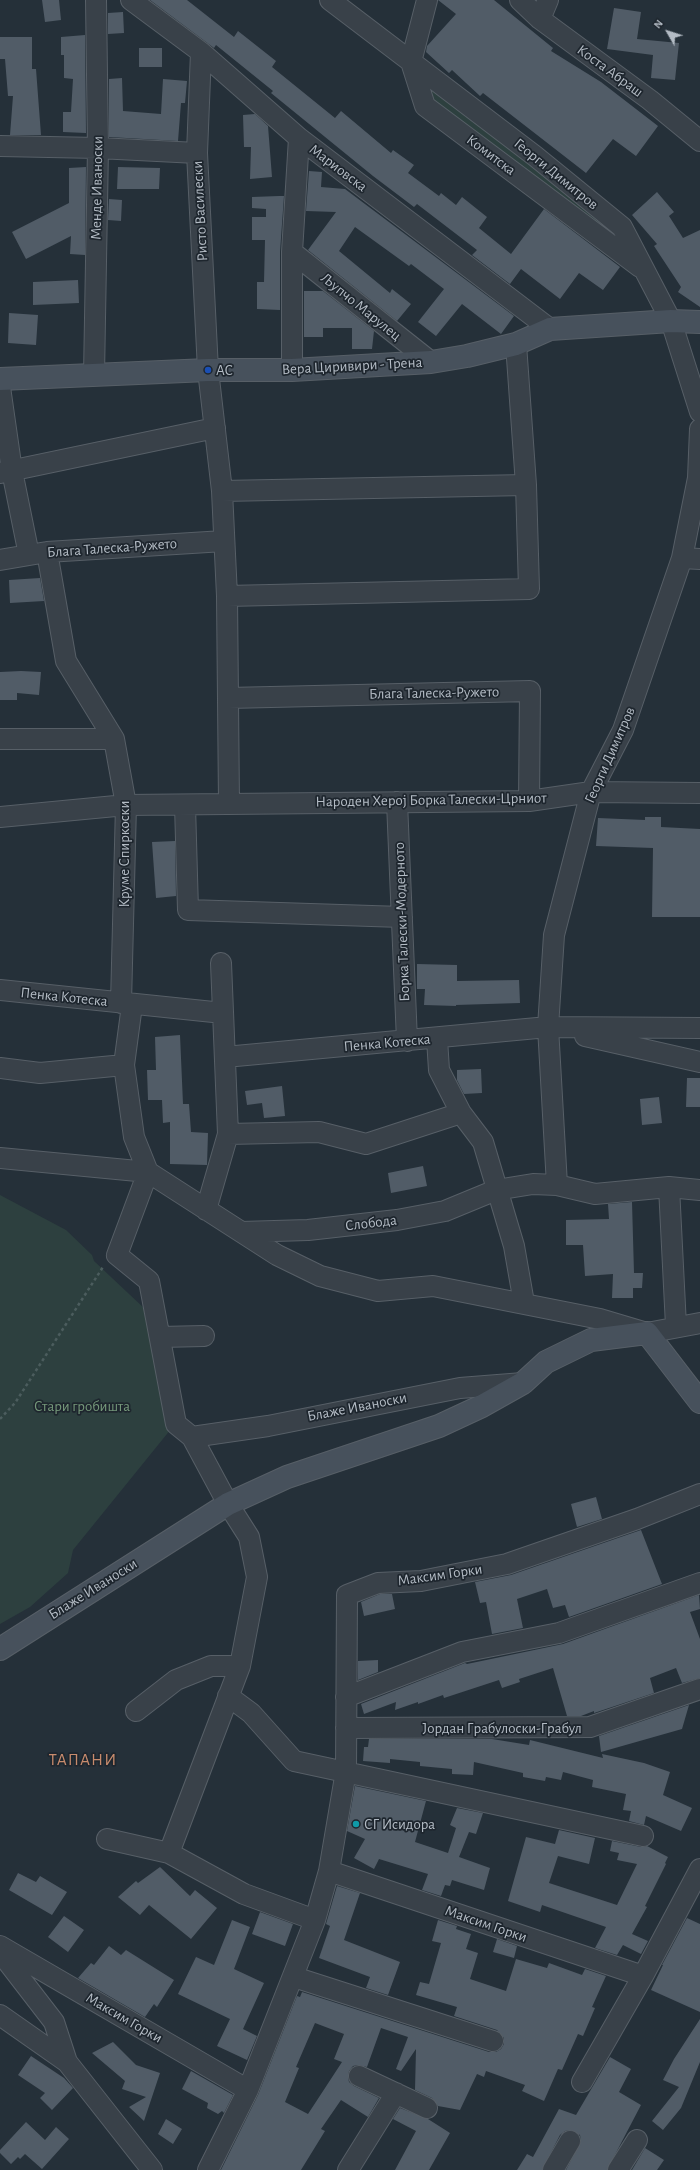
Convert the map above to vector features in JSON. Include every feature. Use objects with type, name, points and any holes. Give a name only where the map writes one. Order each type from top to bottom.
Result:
[{"type":"street","name":"Менде Иваноски","points":[[94,375],[98,148],[96,0]]},
{"type":"street","name":"Мариовска","points":[[131,0],[201,52],[299,138],[550,329]]},
{"type":"street","points":[[411,62],[427,0]]},
{"type":"street","name":"Коста Абраш","points":[[520,0],[540,20],[650,100],[700,141]]},
{"type":"street","points":[[540,20],[548,0]]},
{"type":"street","name":"Георги Димитров","points":[[332,1],[535,156],[622,227],[671,321],[700,412]]},
{"type":"street","name":"Ристо Василески","points":[[201,52],[197,153],[208,370]]},
{"type":"street","name":"Комитска","points":[[411,62],[426,106],[645,271]]},
{"type":"street","points":[[292,370],[292,252],[299,138]]},
{"type":"street","points":[[0,146],[98,148],[197,153]]},
{"type":"street","name":"Љупчо Марулец","points":[[292,252],[431,362]]},
{"type":"street","name":"Вера Циривири - Трена","points":[[0,379],[208,370],[292,370],[431,362],[467,356],[516,344],[550,329],[671,321],[700,322]]},
{"type":"street","points":[[227,596],[529,589],[526,485],[516,344]]},
{"type":"street","points":[[208,370],[222,491],[227,596],[229,804]]},
{"type":"street","name":"Круме Спиркоски","points":[[0,387],[6,472],[38,554],[66,661],[114,739],[126,805],[127,1004],[124,1065],[134,1137],[148,1172]]},
{"type":"street","points":[[6,472],[215,428]]},
{"type":"street","name":"Георги Димитров","points":[[548,1027],[554,936],[591,792],[623,730],[691,558],[698,478],[700,429]]},
{"type":"street","points":[[222,491],[526,485]]},
{"type":"street","name":"Блага Талеска-Ружето","points":[[0,560],[38,554],[224,541]]},
{"type":"street","name":"Блага Талеска-Ружето","points":[[228,698],[530,691],[529,801]]},
{"type":"street","points":[[0,739],[114,739]]},
{"type":"street","name":"Народен Херој Борка Талески-Црниот","points":[[0,817],[126,805],[529,801],[591,792],[700,793]]},
{"type":"street","name":"Борка Талески-Модерното","points":[[397,802],[407,1041]]},
{"type":"street","points":[[185,805],[188,910],[402,917]]},
{"type":"street","points":[[206,1210],[228,1134],[221,963]]},
{"type":"street","name":"Пенка Котеска","points":[[0,990],[223,1014]]},
{"type":"street","points":[[548,1027],[557,1185]]},
{"type":"street","name":"Пенка Котеска","points":[[548,1027],[700,1062]]},
{"type":"street","name":"Пенка Котеска","points":[[225,1057],[437,1039],[548,1027],[700,1028]]},
{"type":"street","points":[[437,1039],[440,1070],[461,1113],[483,1142],[496,1190],[514,1246],[524,1303]]},
{"type":"street","points":[[0,1068],[40,1072],[124,1065]]},
{"type":"street","points":[[228,1134],[318,1132],[366,1144],[461,1113]]},
{"type":"street","points":[[0,1158],[148,1172],[277,1255],[320,1276],[378,1291],[433,1286],[600,1319],[647,1333],[676,1326],[700,1323]]},
{"type":"street","points":[[148,1172],[117,1255],[149,1281],[176,1424],[192,1437],[228,1504],[249,1537],[257,1577],[240,1666],[169,1853]]},
{"type":"street","name":"Слобода","points":[[241,1232],[308,1230],[397,1220],[445,1211],[496,1190],[534,1184],[557,1185],[595,1194],[668,1188],[700,1190]]},
{"type":"street","points":[[668,1188],[676,1326]]},
{"type":"street","points":[[647,1333],[700,1402]]},
{"type":"street","name":"Блаже Иваноски","points":[[0,1649],[228,1504],[287,1477],[439,1426],[523,1383],[546,1362],[591,1340],[647,1333]]},
{"type":"street","points":[[160,1337],[204,1336]]},
{"type":"street","name":"Блаже Иваноски","points":[[192,1437],[268,1426],[460,1388],[523,1383]]},
{"type":"street","name":"Максим Горки","points":[[208,2170],[248,2090],[294,1977],[315,1920],[329,1871],[346,1771],[347,1595],[378,1583],[421,1581],[507,1564],[700,1494]]},
{"type":"street","points":[[346,1697],[462,1652],[559,1633],[700,1583]]},
{"type":"street","points":[[136,1711],[176,1680],[211,1666],[240,1666]]},
{"type":"street","name":"Јордан Грабулоски-Грабул","points":[[346,1728],[590,1727],[700,1689]]},
{"type":"street","points":[[228,1696],[250,1713],[294,1761],[643,1836]]},
{"type":"street","points":[[107,1839],[169,1853],[244,1894],[315,1920]]},
{"type":"street","points":[[582,2082],[643,1976],[700,1869]]},
{"type":"street","name":"Максим Горки","points":[[329,1871],[643,1976]]},
{"type":"street","name":"Максим Горки","points":[[0,1946],[248,2090]]},
{"type":"street","points":[[0,1952],[54,2022],[67,2062]]},
{"type":"street","points":[[294,1977],[493,2041]]},
{"type":"street","points":[[0,2015],[67,2062],[152,2170]]},
{"type":"street","points":[[359,2076],[428,2108]]},
{"type":"street","points":[[348,2170],[396,2093]]},
{"type":"street","points":[[618,2170],[637,2140]]},
{"type":"street","points":[[553,2170],[570,2141]]},
{"type":"path","points":[[0,1419],[27,1385],[101,1268],[117,1255]]},
{"type":"green space","points":[[411,62],[622,227],[645,271],[425,106]]},
{"type":"green space","name":"Стари гробишта","points":[[0,1195],[66,1230],[92,1255],[94,1261],[145,1309],[171,1429],[73,1550],[68,1573],[30,1607],[0,1624]]},
{"type":"building","points":[[42,0],[59,0],[61,20],[45,22]]},
{"type":"building","points":[[150,0],[187,0],[234,37],[238,31],[276,61],[272,67],[335,118],[341,111],[391,153],[393,150],[414,165],[408,173],[439,196],[441,193],[456,205],[462,197],[487,217],[479,228],[511,254],[544,209],[620,267],[603,290],[579,273],[560,299],[521,269],[510,284],[472,255],[477,250],[417,204],[414,207],[373,176],[271,93],[273,91],[216,45],[214,48]]},
{"type":"building","points":[[438,0],[494,0],[553,48],[551,51],[601,82],[658,126],[636,156],[613,139],[586,173],[483,93],[480,96],[452,70],[449,73],[426,52],[427,46],[456,14]]},
{"type":"building","points":[[614,8],[641,12],[637,39],[679,43],[675,80],[651,78],[653,55],[607,49]]},
{"type":"building","points":[[123,12],[124,33],[108,34],[108,13]]},
{"type":"building","points":[[85,35],[86,133],[63,132],[63,112],[71,112],[73,79],[64,78],[64,55],[61,55],[61,37]]},
{"type":"building","points":[[0,37],[32,37],[32,69],[36,69],[41,135],[10,135],[13,96],[8,96],[5,59],[0,59]]},
{"type":"building","points":[[139,48],[162,48],[162,67],[139,67]]},
{"type":"building","points":[[122,78],[123,111],[161,114],[163,79],[187,81],[185,103],[181,103],[178,141],[109,137],[109,79]]},
{"type":"building","points":[[255,114],[268,126],[272,177],[250,179],[251,147],[244,147],[243,115]]},
{"type":"building","points":[[86,167],[85,255],[70,254],[71,236],[26,259],[12,232],[69,203],[69,168]]},
{"type":"building","points":[[118,167],[160,168],[159,189],[117,189]]},
{"type":"building","points":[[309,171],[322,172],[321,187],[345,189],[514,316],[501,334],[462,304],[436,336],[418,322],[444,289],[411,264],[409,266],[355,227],[339,251],[390,293],[392,289],[411,304],[397,321],[308,250],[336,212],[306,211]]},
{"type":"building","points":[[657,192],[674,212],[669,216],[683,238],[700,230],[700,307],[678,292],[681,287],[654,246],[657,244],[632,215]]},
{"type":"building","points":[[284,196],[280,252],[280,310],[257,309],[257,282],[264,282],[265,240],[252,240],[252,217],[266,217],[266,209],[252,208],[252,197]]},
{"type":"building","points":[[109,199],[122,200],[121,221],[108,220]]},
{"type":"building","points":[[78,280],[79,303],[33,305],[33,282]]},
{"type":"building","points":[[304,291],[323,291],[374,331],[372,349],[352,349],[352,328],[323,328],[323,337],[304,337]]},
{"type":"building","points":[[9,313],[38,315],[36,345],[8,343]]},
{"type":"building","points":[[40,578],[44,601],[10,603],[9,580]]},
{"type":"building","points":[[0,672],[41,672],[39,695],[17,693],[17,700],[0,700]]},
{"type":"building","points":[[645,817],[661,817],[661,827],[700,829],[700,917],[652,917],[653,848],[596,846],[598,818],[645,820]]},
{"type":"building","points":[[175,841],[176,896],[156,898],[152,842]]},
{"type":"building","points":[[417,964],[457,965],[457,981],[519,980],[520,1003],[456,1006],[424,1005],[425,989],[417,989]]},
{"type":"building","points":[[180,1035],[183,1104],[189,1104],[191,1132],[208,1133],[207,1165],[170,1164],[170,1122],[163,1123],[162,1100],[148,1100],[147,1070],[156,1070],[155,1037]]},
{"type":"building","points":[[481,1069],[482,1093],[464,1094],[457,1080],[457,1070]]},
{"type":"building","points":[[687,1078],[700,1078],[700,1107],[686,1107]]},
{"type":"building","points":[[282,1086],[285,1116],[264,1118],[262,1103],[247,1105],[245,1091]]},
{"type":"building","points":[[659,1097],[662,1123],[642,1125],[640,1099]]},
{"type":"building","points":[[423,1166],[427,1186],[391,1193],[388,1173]]},
{"type":"building","points":[[632,1202],[634,1273],[643,1273],[642,1288],[633,1288],[633,1298],[612,1298],[613,1274],[585,1276],[583,1245],[566,1245],[566,1220],[609,1219],[608,1204]]},
{"type":"building","points":[[596,1497],[602,1519],[577,1527],[571,1504]]},
{"type":"building","points":[[641,1530],[662,1584],[569,1617],[565,1605],[553,1608],[547,1589],[517,1599],[523,1628],[492,1634],[486,1602],[480,1603],[475,1582],[511,1575]]},
{"type":"building","points":[[380,1594],[392,1594],[395,1609],[364,1616],[361,1602]]},
{"type":"building","points":[[699,1595],[700,1609],[690,1612],[700,1639],[700,1678],[682,1683],[676,1668],[650,1678],[654,1693],[594,1713],[594,1711],[581,1716],[567,1716],[553,1668],[519,1679],[520,1682],[502,1688],[499,1680],[444,1698],[443,1695],[395,1710],[396,1702],[364,1714],[361,1704],[465,1663],[467,1664],[563,1644]]},
{"type":"building","points":[[378,1660],[378,1672],[358,1680],[358,1661]]},
{"type":"building","points":[[689,1705],[682,1729],[601,1752],[599,1736]]},
{"type":"building","points":[[369,1739],[492,1739],[529,1745],[530,1740],[603,1758],[602,1754],[644,1763],[670,1772],[663,1795],[692,1808],[681,1831],[646,1816],[644,1825],[629,1821],[631,1811],[623,1810],[626,1794],[592,1787],[593,1780],[563,1772],[561,1780],[546,1777],[545,1781],[523,1777],[523,1773],[474,1762],[473,1775],[452,1774],[452,1769],[420,1766],[420,1762],[390,1759],[390,1763],[363,1761],[364,1747],[368,1747]]},
{"type":"building","points":[[355,1786],[426,1801],[415,1842],[448,1853],[456,1828],[450,1825],[457,1808],[483,1813],[476,1834],[469,1832],[459,1857],[490,1868],[484,1890],[452,1880],[450,1886],[445,1885],[441,1896],[422,1890],[428,1874],[379,1859],[374,1869],[354,1858],[365,1839],[347,1831]]},
{"type":"building","points":[[559,1830],[595,1838],[589,1864],[558,1856],[549,1883],[617,1905],[637,1864],[617,1860],[619,1853],[610,1851],[612,1841],[641,1847],[647,1846],[668,1857],[645,1906],[647,1907],[632,1934],[648,1941],[641,1954],[623,1945],[617,1955],[595,1948],[606,1927],[542,1905],[540,1912],[508,1901],[526,1837],[555,1844]]},
{"type":"building","points":[[160,1867],[190,1896],[195,1890],[217,1908],[191,1939],[149,1905],[140,1915],[118,1897],[136,1881],[138,1883]]},
{"type":"building","points":[[18,1873],[36,1882],[40,1876],[67,1892],[52,1915],[9,1890]]},
{"type":"building","points":[[337,1886],[360,1893],[344,1940],[400,1962],[388,1995],[366,1988],[370,1977],[319,1958],[330,1926],[326,1924]]},
{"type":"building","points":[[260,1912],[293,1924],[285,1946],[252,1934]]},
{"type":"building","points":[[64,1916],[84,1930],[68,1952],[48,1937]]},
{"type":"building","points":[[687,1918],[700,1924],[700,2012],[651,1990],[662,1965]]},
{"type":"building","points":[[232,1920],[250,1927],[234,1969],[264,1983],[243,2029],[257,2036],[247,2060],[217,2046],[230,2019],[178,1994],[196,1957],[214,1965]]},
{"type":"building","points":[[438,1920],[457,1926],[456,1929],[471,1934],[466,1949],[478,1953],[470,1979],[506,1991],[516,1959],[547,1968],[549,1963],[582,1975],[585,1969],[606,1976],[592,2007],[595,2008],[583,2036],[578,2034],[562,2070],[558,2069],[544,2101],[522,2091],[525,2085],[486,2071],[484,2077],[477,2074],[460,2110],[438,2106],[432,2098],[415,2090],[416,2049],[401,2071],[396,2069],[408,2037],[381,2028],[367,2067],[358,2065],[353,2066],[349,2071],[348,2077],[349,2082],[354,2086],[379,2098],[368,2117],[341,2100],[321,2129],[325,2131],[301,2170],[221,2170],[258,2095],[297,1996],[300,1997],[302,1992],[489,2052],[496,2052],[501,2049],[504,2044],[504,2038],[497,2030],[454,2016],[457,2007],[416,1995],[420,1982],[429,1984],[441,1943],[432,1941]],"holes":[[[315,2023],[344,2034],[334,2059],[342,2062],[308,2114],[285,2102],[299,2068],[296,2067]]]},
{"type":"building","points":[[497,1939],[517,1946],[514,1958],[493,1952]]},
{"type":"building","points":[[109,1946],[121,1955],[126,1950],[174,1980],[157,2007],[154,2004],[145,2017],[78,1978],[91,1963],[94,1965]]},
{"type":"building","points":[[700,2019],[700,2062],[681,2108],[663,2130],[652,2121],[679,2087],[663,2080],[674,2059]]},
{"type":"building","points":[[113,2042],[136,2065],[160,2073],[144,2121],[129,2107],[146,2097],[122,2089],[125,2081],[92,2053]]},
{"type":"building","points":[[31,2056],[64,2078],[73,2088],[52,2110],[40,2098],[45,2093],[18,2075]]},
{"type":"building","points":[[610,2057],[631,2069],[619,2092],[641,2105],[607,2170],[566,2170],[581,2141],[580,2135],[570,2130],[565,2131],[560,2135],[542,2170],[517,2170],[527,2154],[533,2157],[559,2109],[576,2115]]},
{"type":"building","points":[[191,2071],[233,2095],[224,2113],[222,2111],[218,2114],[207,2108],[208,2103],[182,2089]]},
{"type":"building","points":[[400,2108],[428,2119],[450,2133],[429,2170],[395,2170],[416,2131],[393,2119]]},
{"type":"building","points":[[166,2119],[182,2129],[173,2144],[158,2134]]},
{"type":"building","points":[[26,2122],[45,2140],[56,2127],[69,2139],[42,2169],[25,2154],[20,2159],[18,2157],[11,2164],[0,2153],[0,2150]]},
{"type":"building","points":[[645,2148],[664,2160],[657,2170],[632,2170]]},
{"type":"place","name":"АС","points":[[208,370]]},
{"type":"place","name":"СГ Исидора","points":[[356,1824]]},
{"type":"district","name":"ТАПАНИ","points":[[83,1760]]}]
